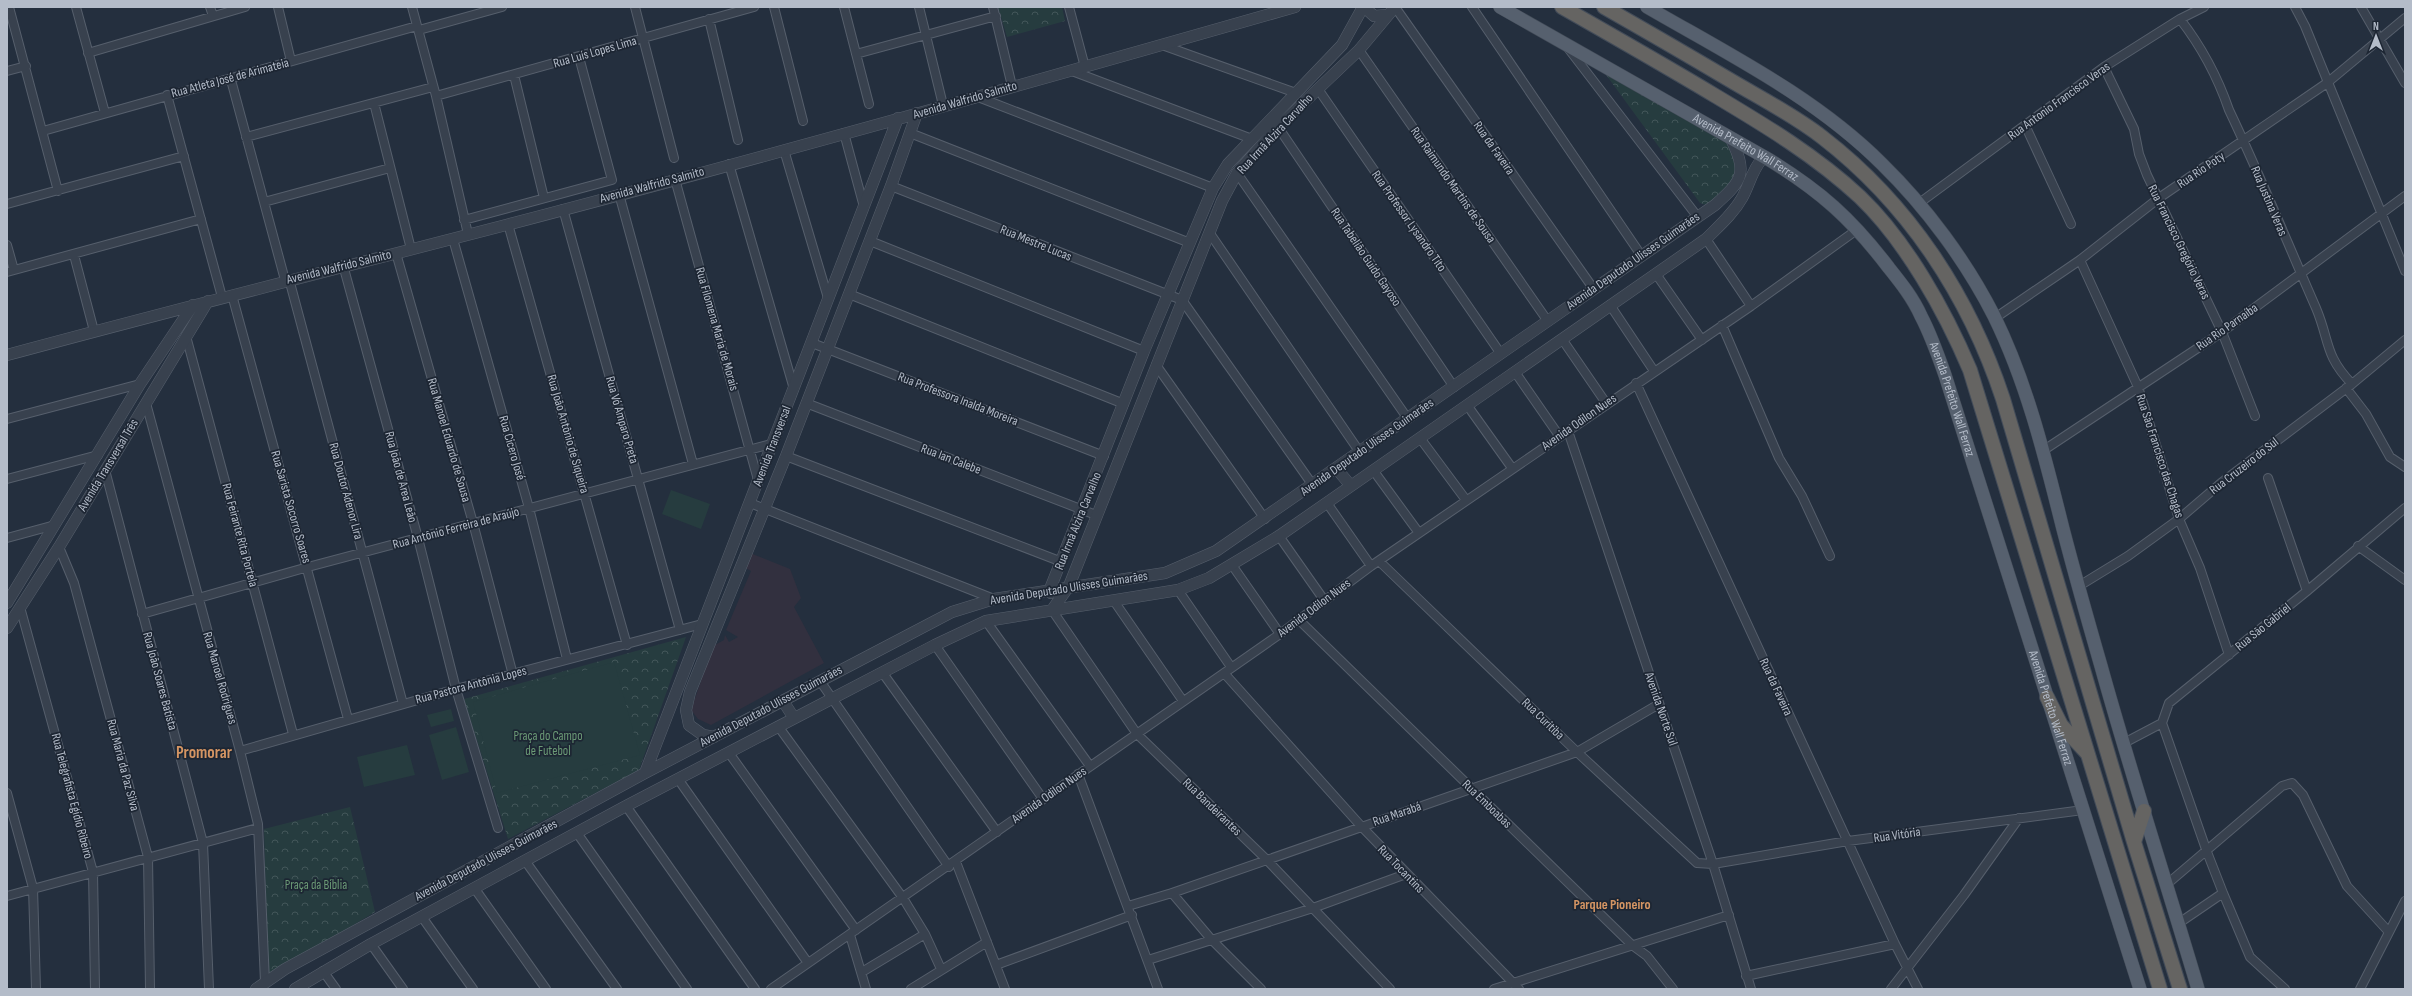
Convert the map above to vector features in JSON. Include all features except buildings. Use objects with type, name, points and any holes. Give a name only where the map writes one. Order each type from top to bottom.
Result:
[{"type":"highway","name":"Avenida Prefeito Wall Ferraz","points":[[1562,7],[1772,129],[1809,154],[1861,198],[1914,265],[1941,308],[1970,370],[2160,989]]},
{"type":"highway","points":[[1604,7],[1789,114],[1822,136],[1878,186],[1932,253],[1962,302],[1991,364],[2100,723],[2134,842],[2180,989]]},
{"type":"highway","points":[[2047,697],[2061,724],[2088,755]]},
{"type":"highway","points":[[2134,842],[2144,811]]},
{"type":"main road","name":"Avenida Prefeito Wall Ferraz","points":[[1500,7],[1768,159],[1833,204],[1858,229],[1908,292],[1930,336],[1963,427],[2082,810],[2140,989]]},
{"type":"main road","points":[[1647,7],[1800,98],[1833,121],[1881,162],[1918,204],[1976,282],[1995,318],[2009,350],[2044,450],[2078,586],[2198,989]]},
{"type":"street","points":[[9,7],[26,66],[58,191]]},
{"type":"street","points":[[76,7],[105,113]]},
{"type":"street","points":[[210,7],[213,16]]},
{"type":"street","points":[[88,53],[245,7]]},
{"type":"street","points":[[278,7],[291,61]]},
{"type":"street","points":[[412,7],[436,96],[468,234]]},
{"type":"street","name":"Rua Atleta José de Arimateia","points":[[43,131],[167,95],[231,80],[291,61],[502,7]]},
{"type":"street","points":[[635,7],[674,158]]},
{"type":"street","name":"Rua Luís Lopes Lima","points":[[436,96],[754,7]]},
{"type":"street","points":[[774,7],[803,121]]},
{"type":"street","points":[[844,7],[869,104]]},
{"type":"street","points":[[919,7],[943,105]]},
{"type":"street","points":[[993,7],[1012,86]]},
{"type":"street","points":[[1069,7],[1085,67]]},
{"type":"street","name":"Avenida Walfrido Salmito","points":[[7,355],[343,265],[508,224],[784,150],[943,105],[978,97],[1012,86],[1072,71],[1295,7]]},
{"type":"street","name":"Rua Irmã Alzira Carvalho","points":[[1052,610],[1050,589],[1083,510],[1144,351],[1213,188],[1228,164],[1342,45],[1364,7],[1374,16],[1392,10]]},
{"type":"street","points":[[1472,7],[1641,255]]},
{"type":"street","name":"Rua Antonio Francisco Veras","points":[[1918,204],[2104,67],[2180,19],[2204,7]]},
{"type":"street","points":[[2295,7],[2305,26],[2405,271]]},
{"type":"street","points":[[2361,7],[2405,83]]},
{"type":"street","name":"Rua Irmã Alzira Carvalho","points":[[1052,610],[1069,586],[1209,232],[1222,201],[1237,173],[1278,127],[1359,50],[1382,25],[1392,10]]},
{"type":"street","name":"Rua da Faveira","points":[[1392,10],[1593,288]]},
{"type":"street","points":[[856,54],[996,16]]},
{"type":"street","name":"Rua Rio Poty","points":[[1995,318],[2080,260],[2159,198],[2244,142],[2327,83],[2379,38],[2405,18]]},
{"type":"street","points":[[709,19],[738,140]]},
{"type":"street","name":"Rua Justina Veras","points":[[2180,19],[2214,74],[2319,315],[2330,356],[2366,414],[2390,457],[2405,467]]},
{"type":"street","points":[[1562,41],[1697,216]]},
{"type":"street","points":[[1162,45],[1296,93]]},
{"type":"street","name":"Rua Raimundo Martins de Sousa","points":[[1359,50],[1547,320]]},
{"type":"street","points":[[464,220],[612,180],[579,57]]},
{"type":"street","points":[[7,71],[26,66]]},
{"type":"street","name":"Rua Francisco Gregório Veras","points":[[2104,67],[2134,129],[2139,154],[2222,332],[2255,416]]},
{"type":"street","points":[[1072,71],[1252,139]]},
{"type":"street","points":[[514,75],[544,198]]},
{"type":"street","name":"Rua Doutor Adenor Lira","points":[[231,80],[362,553],[402,704]]},
{"type":"street","points":[[246,137],[433,88]]},
{"type":"street","name":"Rua Professor Lysandro Tito","points":[[1318,89],[1501,354]]},
{"type":"street","name":"Rua Sarista Socorro Soares","points":[[167,95],[201,219],[227,296],[308,567],[348,719]]},
{"type":"street","points":[[978,97],[1213,188]]},
{"type":"street","points":[[374,103],[411,249]]},
{"type":"street","name":"Avenida Transversal","points":[[714,737],[703,735],[690,725],[686,710],[687,701],[763,508],[786,456],[870,241],[917,113]]},
{"type":"street","name":"Avenida Transversal","points":[[645,773],[898,118]]},
{"type":"street","points":[[2025,125],[2071,224]]},
{"type":"street","name":"Rua Tabelião Guido Gayoso","points":[[1278,127],[1454,387]]},
{"type":"street","points":[[844,133],[864,207]]},
{"type":"street","points":[[910,133],[1190,243]]},
{"type":"street","name":"Avenida Deputado Ulisses Guimarães","points":[[261,986],[298,962],[645,773],[820,681],[924,624],[952,612],[994,599],[1069,586],[1165,573],[1216,551],[1265,519],[1359,451],[1408,419],[1547,320],[1715,205],[1731,190],[1740,178],[1742,167],[1730,137]]},
{"type":"street","points":[[784,150],[828,298]]},
{"type":"street","points":[[7,204],[184,156]]},
{"type":"street","name":"Avenida Deputado Ulisses Guimarães","points":[[294,989],[323,971],[500,874],[526,862],[626,806],[934,645],[986,621],[1178,590],[1209,578],[1280,536],[1706,238],[1723,222],[1742,198],[1757,165],[1762,159],[1768,159]]},
{"type":"street","points":[[729,164],[794,389]]},
{"type":"street","points":[[264,202],[390,168]]},
{"type":"street","points":[[1237,173],[1408,419]]},
{"type":"street","name":"Rua Filomena Maria de Morais","points":[[675,179],[758,480]]},
{"type":"street","name":"Rua Mestre Lucas","points":[[891,186],[1182,300]]},
{"type":"street","points":[[619,194],[693,464]]},
{"type":"street","name":"Rua Rio Parnaíba","points":[[2044,450],[2138,386],[2222,332],[2405,196]]},
{"type":"street","points":[[1715,205],[1720,209],[1723,222]]},
{"type":"street","name":"Rua Vó Amparo Preta","points":[[563,209],[680,630]]},
{"type":"street","points":[[7,245],[10,271],[74,255],[201,219]]},
{"type":"street","name":"Rua João Antônio de Siqueira","points":[[508,224],[627,645]]},
{"type":"street","name":"Avenida Odilon Nues","points":[[771,989],[1280,634],[1371,566],[1512,468],[1560,437],[1606,403],[1702,340],[1858,229]]},
{"type":"street","points":[[1209,232],[1359,451]]},
{"type":"street","name":"Rua Cicero José","points":[[452,238],[529,508],[568,659]]},
{"type":"street","points":[[1706,238],[1751,306]]},
{"type":"street","points":[[870,241],[1144,351]]},
{"type":"street","name":"Rua Manoel Eduardo de Sousa","points":[[396,253],[473,523],[513,675]]},
{"type":"street","points":[[74,255],[94,331]]},
{"type":"street","name":"Rua São Francisco das Chagas","points":[[2080,260],[2138,386],[2179,520],[2200,568],[2229,655]]},
{"type":"street","name":"Rua João de Area Leão","points":[[343,265],[418,538],[456,689],[498,828]]},
{"type":"street","points":[[1656,274],[1702,340]]},
{"type":"street","points":[[849,294],[1124,404]]},
{"type":"street","points":[[1182,300],[1312,484]]},
{"type":"street","name":"Avenida Transversal Três","points":[[7,628],[59,547],[208,301]]},
{"type":"street","name":"Avenida Transversal Três","points":[[9,599],[34,561],[140,384],[193,305]]},
{"type":"street","points":[[1610,305],[1654,371]]},
{"type":"street","points":[[1722,325],[1780,458],[1802,496],[1830,556]]},
{"type":"street","name":"Rua Feirante Rita Portela","points":[[186,336],[293,734]]},
{"type":"street","points":[[1562,339],[1606,403]]},
{"type":"street","name":"Rua Cruzeiro do Sul","points":[[2078,586],[2128,556],[2179,520],[2221,483],[2349,386],[2405,340]]},
{"type":"street","name":"Rua Professora Inalda Moreira","points":[[812,343],[1104,456]]},
{"type":"street","points":[[1156,365],[1265,519]]},
{"type":"street","points":[[1515,372],[1560,437]]},
{"type":"street","name":"Rua da Faveira","points":[[1636,383],[1895,944],[1918,989]]},
{"type":"street","points":[[7,419],[140,384]]},
{"type":"street","name":"Rua Manoel Rodrigues","points":[[146,403],[240,751],[258,828],[261,986]]},
{"type":"street","name":"Rua Ian Calebe","points":[[806,403],[1096,516]]},
{"type":"street","points":[[1467,405],[1512,468]]},
{"type":"street","name":"Avenida Norte Sul","points":[[1568,431],[1713,864],[1751,989]]},
{"type":"street","points":[[1420,438],[1466,500]]},
{"type":"street","name":"Rua Antônio Ferreira de Araújo","points":[[142,614],[308,567],[772,444]]},
{"type":"street","points":[[7,478],[98,455]]},
{"type":"street","points":[[786,456],[1062,562]]},
{"type":"street","points":[[1336,468],[1351,486]]},
{"type":"street","name":"Rua João Soares Batista","points":[[105,470],[203,843],[209,989]]},
{"type":"street","points":[[1373,470],[1419,533]]},
{"type":"street","points":[[2268,478],[2307,591]]},
{"type":"street","points":[[750,503],[994,599]]},
{"type":"street","points":[[1327,503],[1371,566]]},
{"type":"street","name":"Rua São Gabriel","points":[[2162,723],[2170,703],[2307,591],[2358,546],[2405,508]]},
{"type":"street","points":[[7,538],[55,526]]},
{"type":"street","points":[[1280,536],[1324,600]]},
{"type":"street","points":[[2358,546],[2405,580]]},
{"type":"street","name":"Rua Maria da Paz Silva","points":[[59,547],[74,583],[148,857],[150,989]]},
{"type":"street","points":[[34,561],[46,568]]},
{"type":"street","name":"Rua Curitiba","points":[[1380,561],[1577,752],[1692,860],[1705,865],[1713,864]]},
{"type":"street","points":[[1232,565],[1280,634]]},
{"type":"street","points":[[1178,590],[1231,667]]},
{"type":"street","points":[[1114,601],[1183,701]]},
{"type":"street","name":"Rua Telegrafista Egídio Ribeiro","points":[[20,607],[93,872],[95,989]]},
{"type":"street","name":"Rua Bandeirantes","points":[[1052,610],[1137,734],[1266,859],[1390,989]]},
{"type":"street","name":"Rua Emboabas","points":[[1299,620],[1632,945],[1646,956],[1673,989]]},
{"type":"street","points":[[986,621],[1090,766]]},
{"type":"street","name":"Rua Pastora Antônia Lopes","points":[[240,751],[293,734],[456,689],[702,624]]},
{"type":"street","points":[[934,645],[1042,799]]},
{"type":"street","points":[[882,672],[997,832]]},
{"type":"street","name":"Rua Tocantins","points":[[1224,673],[1360,826],[1519,989]]},
{"type":"street","points":[[820,681],[831,699],[952,864],[987,942],[1004,989]]},
{"type":"street","points":[[783,700],[794,718]]},
{"type":"street","name":"Rua Marabá","points":[[1128,906],[1172,893],[1360,826],[1577,752],[1659,704]]},
{"type":"street","points":[[2124,743],[2162,723],[2207,852],[2250,957],[2285,989]]},
{"type":"street","points":[[778,726],[903,898],[925,934],[941,969]]},
{"type":"street","points":[[729,753],[853,932],[866,989]]},
{"type":"street","points":[[1078,774],[1132,915],[1158,989]]},
{"type":"street","points":[[678,779],[808,963]]},
{"type":"street","points":[[2166,885],[2207,852],[2282,786],[2292,783],[2303,794],[2347,886],[2388,931]]},
{"type":"street","points":[[7,793],[33,888],[36,989]]},
{"type":"street","points":[[626,806],[755,989]]},
{"type":"street","name":"Rua Vitória","points":[[1713,864],[1848,841],[2082,810]]},
{"type":"street","points":[[1892,988],[2019,818]]},
{"type":"street","points":[[7,896],[258,828]]},
{"type":"street","points":[[577,833],[687,989]]},
{"type":"street","points":[[491,858],[500,874]]},
{"type":"street","points":[[526,862],[617,989]]},
{"type":"street","points":[[1148,960],[1313,908],[1406,874]]},
{"type":"street","points":[[475,889],[546,989]]},
{"type":"street","points":[[1172,893],[1212,939],[1261,989]]},
{"type":"street","points":[[2178,923],[2223,893]]},
{"type":"street","points":[[2360,989],[2388,931],[2401,915],[2405,901]]},
{"type":"street","points":[[996,965],[1132,915]]},
{"type":"street","points":[[1494,989],[1728,915]]},
{"type":"street","points":[[422,917],[473,989]]},
{"type":"street","points":[[862,972],[925,934]]},
{"type":"street","points":[[911,989],[941,969],[987,942]]},
{"type":"street","points":[[372,944],[403,989]]},
{"type":"street","points":[[1746,976],[1895,944]]},
{"type":"street","points":[[323,971],[336,989]]},
{"type":"shaded area","points":[[750,553],[790,569],[801,598],[794,607],[824,663],[711,725],[698,719],[691,710],[713,646],[724,640],[725,635],[729,642],[738,637],[726,630],[751,571],[744,567]]},
{"type":"green space","points":[[998,7],[1062,7],[1065,21],[1007,37]]},
{"type":"green space","points":[[1604,72],[1726,143],[1733,154],[1737,171],[1731,184],[1709,206],[1700,203]]},
{"type":"green space","points":[[671,490],[710,504],[701,529],[662,514]]},
{"type":"green space","name":"Praça do Campo de Futebol","points":[[686,637],[639,770],[508,839],[464,699]]},
{"type":"green space","points":[[614,662],[640,755],[497,793],[473,702]]},
{"type":"green space","points":[[451,709],[454,721],[431,727],[427,715]]},
{"type":"green space","points":[[456,727],[469,772],[442,780],[429,735]]},
{"type":"green space","points":[[407,745],[415,775],[364,787],[357,757]]},
{"type":"green space","name":"Praça da Bíblia","points":[[350,807],[375,912],[268,976],[264,829]]},
{"type":"district","name":"Promorar","points":[[204,753]]},
{"type":"district","name":"Parque Pioneiro","points":[[1612,904]]}]
